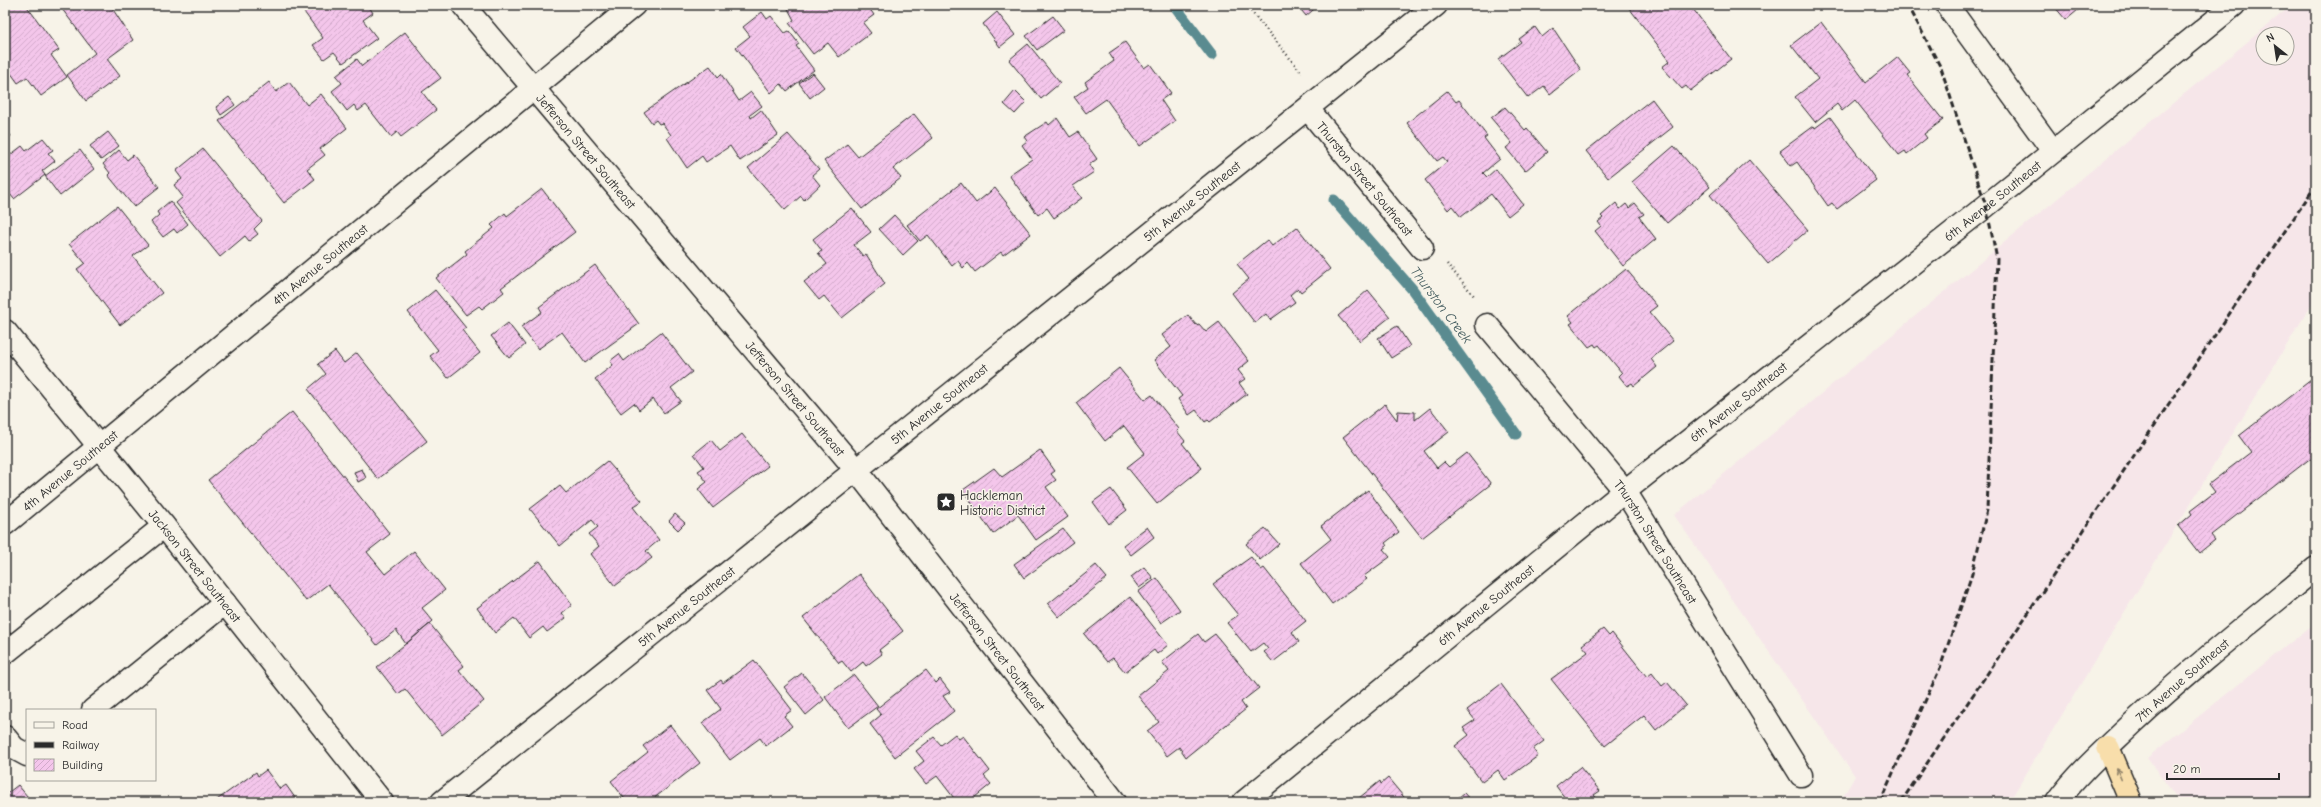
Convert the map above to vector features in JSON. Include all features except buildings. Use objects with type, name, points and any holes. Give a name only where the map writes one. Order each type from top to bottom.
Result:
[{"type":"highway","points":[[2108,747],[2131,802]]},
{"type":"street","name":"Jefferson Street Southeast","points":[[463,5],[857,471],[1115,802]]},
{"type":"street","name":"4th Avenue Southeast","points":[[5,524],[634,5]]},
{"type":"street","name":"5th Avenue Southeast","points":[[442,802],[857,471],[1436,5]]},
{"type":"street","points":[[1947,5],[2053,151]]},
{"type":"street","name":"6th Avenue Southeast","points":[[1244,802],[1625,491],[2053,151],[2234,5]]},
{"type":"street","name":"Thurston Street Southeast","points":[[1315,103],[1422,248]]},
{"type":"street","name":"Thurston Street Southeast","points":[[1487,325],[1625,491],[1801,775]]},
{"type":"street","name":"Jackson Street Southeast","points":[[5,331],[100,446],[382,802]]},
{"type":"street","points":[[5,653],[164,526]]},
{"type":"street","name":"7th Avenue Southeast","points":[[2057,802],[2067,789],[2108,747],[2188,672],[2316,568]]},
{"type":"street","points":[[94,709],[225,603]]},
{"type":"street","points":[[5,737],[14,748],[26,754]]},
{"type":"path","points":[[1246,5],[1315,103]]},
{"type":"path","points":[[1422,248],[1441,256],[1483,306],[1487,325]]},
{"type":"shaded area","points":[[2292,5],[2316,5],[2316,297],[2009,802],[1840,802],[1855,776],[1674,515],[2255,36],[2255,66],[2295,66],[2295,26],[2267,26]]},
{"type":"shaded area","points":[[2316,622],[2316,802],[2180,802],[2147,758]]},
{"type":"waterway","name":"Thurston Creek","points":[[1174,5],[1212,55]]},
{"type":"waterway","name":"Thurston Creek","points":[[1334,200],[1412,289],[1516,434]]},
{"type":"railway","points":[[1880,802],[1940,668],[1972,574],[1987,510],[1997,259],[1986,206],[1941,68],[1908,5]]},
{"type":"railway","points":[[1901,802],[2316,185]]},
{"type":"place","name":"Hackleman Historic District","points":[[946,502]]}]
